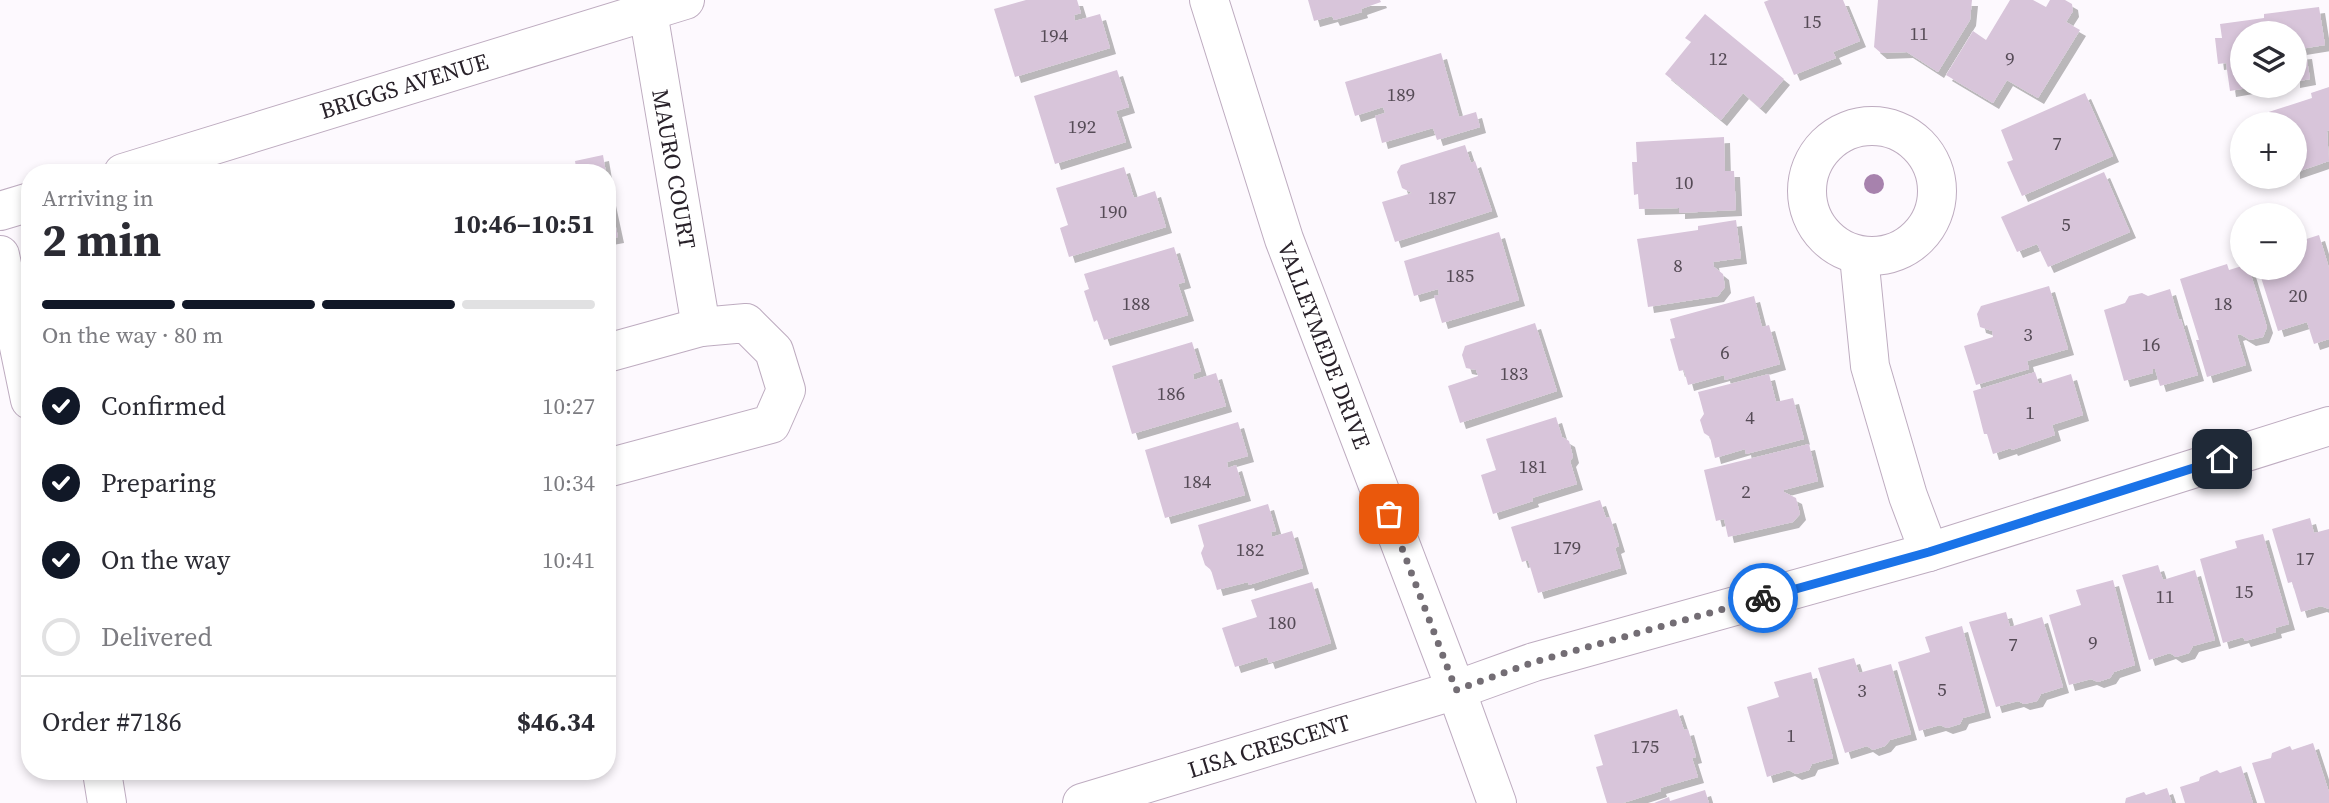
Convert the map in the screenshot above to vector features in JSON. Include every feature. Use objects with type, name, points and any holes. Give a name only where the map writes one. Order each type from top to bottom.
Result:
[{"type":"street","name":"BRIGGS AVENUE","points":[[151,164],[647,6],[685,0]]},
{"type":"street","name":"VALLEYMEDE DRIVE","points":[[1209,0],[1284,239],[1497,803]]},
{"type":"street","name":"MAURO COURT","points":[[647,6],[701,327]]},
{"type":"street","points":[[0,211],[21,205]]},
{"type":"street","points":[[0,255],[21,356]]},
{"type":"street","points":[[1859,256],[1870,366],[1908,496],[1929,552]]},
{"type":"street","points":[[616,350],[701,327],[746,323],[774,351],[786,390],[771,424],[616,466]]},
{"type":"street","name":"LISA CRESCENT","points":[[1082,803],[1456,690],[1534,662],[1929,552],[2329,426]]},
{"type":"street","points":[[103,780],[107,803]]},
{"type":"building","points":[[1026,0],[1077,0],[1081,13],[1074,15],[1075,21],[1100,14],[1110,48],[1015,77],[994,9]]},
{"type":"building","points":[[1308,0],[1381,2],[1361,9],[1362,12],[1334,20],[1332,16],[1314,21]]},
{"type":"building","points":[[1843,0],[1860,41],[1833,52],[1836,58],[1794,75],[1764,2]]},
{"type":"building","points":[[1878,0],[1972,0],[1970,20],[1938,72],[1907,52],[1881,53],[1874,47]]},
{"type":"building","points":[[2010,0],[2033,0],[2046,7],[2050,0],[2065,0],[2072,4],[2073,11],[2066,22],[2080,30],[2038,98],[2007,80],[1993,103],[1946,75],[1973,31],[1986,40]]},
{"type":"building","points":[[2319,7],[2325,45],[2307,48],[2307,21],[2242,21],[2264,18],[2264,14]]},
{"type":"building","points":[[1705,14],[1784,79],[1760,108],[1743,93],[1721,120],[1665,74],[1691,42],[1685,38]]},
{"type":"building","points":[[2230,23],[2230,91],[2226,63],[2218,64],[2215,38],[2222,38],[2220,24]]},
{"type":"building","points":[[1441,53],[1459,117],[1476,112],[1480,127],[1437,140],[1433,128],[1382,143],[1375,116],[1385,113],[1383,107],[1355,116],[1345,82]]},
{"type":"building","points":[[1117,70],[1129,107],[1116,111],[1126,142],[1055,164],[1034,96]]},
{"type":"building","points":[[2329,87],[2329,161],[2307,169],[2307,112],[2269,112],[2312,98],[2311,93]]},
{"type":"building","points":[[2085,93],[2113,156],[2022,196],[2007,162],[2013,160],[2001,130]]},
{"type":"building","points":[[1724,137],[1725,171],[1734,171],[1736,210],[1679,213],[1679,208],[1639,209],[1638,194],[1634,195],[1632,162],[1637,162],[1636,142]]},
{"type":"building","points":[[1465,145],[1471,163],[1475,161],[1492,211],[1395,242],[1382,202],[1412,193],[1402,188],[1397,172],[1401,165]]},
{"type":"building","points":[[603,155],[604,164],[576,164],[575,161]]},
{"type":"building","points":[[1124,167],[1134,198],[1155,191],[1166,227],[1069,257],[1060,228],[1068,225],[1056,188]]},
{"type":"building","points":[[2104,172],[2130,232],[2048,267],[2037,244],[2017,252],[2001,217]]},
{"type":"building","points":[[1736,220],[1741,258],[1713,262],[1714,267],[1723,274],[1725,287],[1718,296],[1648,307],[1637,239],[1698,230],[1698,226]]},
{"type":"building","points":[[1499,232],[1519,300],[1442,323],[1434,296],[1439,295],[1438,289],[1414,296],[1404,261]]},
{"type":"building","points":[[2319,235],[2329,268],[2329,339],[2314,344],[2307,322],[2278,331],[2262,280],[2307,280],[2307,239]]},
{"type":"building","points":[[1174,247],[1185,282],[1178,284],[1188,315],[1104,340],[1097,320],[1094,322],[1084,291],[1089,289],[1084,274]]},
{"type":"building","points":[[2227,264],[2230,280],[2253,280],[2267,327],[2263,337],[2250,340],[2237,335],[2246,365],[2207,377],[2196,340],[2199,340],[2180,279]]},
{"type":"building","points":[[2049,286],[2068,349],[2027,361],[2029,369],[1976,385],[1964,346],[1993,337],[1992,331],[1980,327],[1977,314],[1981,306]]},
{"type":"building","points":[[2170,289],[2198,375],[2160,386],[2155,369],[2152,369],[2153,373],[2124,381],[2104,310],[2125,303],[2129,296],[2142,293],[2148,296]]},
{"type":"building","points":[[1754,296],[1762,327],[1769,325],[1780,364],[1725,380],[1724,375],[1688,385],[1684,370],[1679,371],[1670,339],[1675,338],[1670,319]]},
{"type":"building","points":[[1535,323],[1557,391],[1460,423],[1448,386],[1478,376],[1476,370],[1466,368],[1462,355],[1465,346]]},
{"type":"building","points":[[1192,342],[1201,371],[1193,374],[1194,380],[1216,373],[1226,406],[1132,434],[1112,366]]},
{"type":"building","points":[[2035,372],[2039,384],[2071,374],[2083,415],[2052,425],[2055,435],[1993,454],[1987,434],[1984,434],[1973,391]]},
{"type":"building","points":[[1769,374],[1776,402],[1793,398],[1804,439],[1746,454],[1745,449],[1715,458],[1710,437],[1704,433],[1700,420],[1704,414],[1698,392]]},
{"type":"building","points":[[1556,417],[1562,437],[1569,441],[1573,457],[1570,461],[1577,484],[1493,514],[1481,475],[1496,470],[1486,439]]},
{"type":"building","points":[[1238,422],[1248,456],[1227,462],[1228,468],[1236,465],[1245,495],[1165,518],[1145,450]]},
{"type":"building","points":[[1809,444],[1818,481],[1784,490],[1796,498],[1800,514],[1793,522],[1728,537],[1724,519],[1716,521],[1704,470]]},
{"type":"building","points":[[1600,500],[1606,518],[1610,517],[1619,546],[1615,548],[1621,568],[1538,593],[1528,560],[1522,562],[1511,527]]},
{"type":"building","points":[[1268,504],[1276,531],[1271,532],[1272,537],[1292,531],[1303,568],[1249,585],[1248,582],[1217,590],[1211,570],[1205,565],[1201,553],[1204,546],[1198,525]]},
{"type":"building","points":[[2310,518],[2314,533],[2329,529],[2329,609],[2321,606],[2301,612],[2292,582],[2288,583],[2272,529]]},
{"type":"building","points":[[2263,534],[2289,624],[2275,628],[2276,632],[2245,641],[2243,637],[2223,643],[2200,559],[2237,548],[2235,541]]},
{"type":"building","points":[[2158,565],[2163,580],[2195,570],[2215,640],[2193,646],[2189,653],[2176,657],[2170,653],[2149,660],[2122,575]]},
{"type":"building","points":[[2113,580],[2135,665],[2114,672],[2110,678],[2098,682],[2091,679],[2069,685],[2049,615],[2081,605],[2076,590]]},
{"type":"building","points":[[1312,582],[1331,643],[1269,663],[1267,657],[1235,667],[1222,628],[1257,617],[1251,600]]},
{"type":"building","points":[[2006,612],[2010,627],[2042,617],[2063,687],[2041,694],[2037,701],[2024,704],[2018,701],[1996,707],[1969,622]]},
{"type":"building","points":[[1962,626],[1985,712],[1963,718],[1960,724],[1947,728],[1940,725],[1919,731],[1898,662],[1930,652],[1925,637]]},
{"type":"building","points":[[1854,658],[1859,673],[1891,664],[1911,734],[1890,740],[1885,746],[1873,750],[1867,746],[1845,753],[1818,668]]},
{"type":"building","points":[[1811,672],[1833,758],[1812,764],[1809,770],[1796,774],[1789,770],[1767,777],[1747,707],[1779,697],[1774,682]]},
{"type":"building","points":[[1677,709],[1684,730],[1688,729],[1696,757],[1692,758],[1698,777],[1623,803],[1607,803],[1596,767],[1603,765],[1594,735]]},
{"type":"building","points":[[2313,743],[2329,792],[2329,803],[2265,803],[2252,763],[2271,758],[2272,753],[2290,746],[2292,750]]},
{"type":"building","points":[[2241,766],[2253,803],[2185,803],[2180,787],[2199,781],[2200,777],[2217,770],[2220,773]]},
{"type":"building","points":[[2167,788],[2172,803],[2125,803],[2126,798]]},
{"type":"building","points":[[1705,790],[1709,803],[1654,803],[1669,797],[1670,801]]},
{"type":"way so far","points":[[1389,514],[1456,690],[1534,662],[1763,598]]},
{"type":"route","points":[[1763,598],[1929,552],[2222,459]]}]
